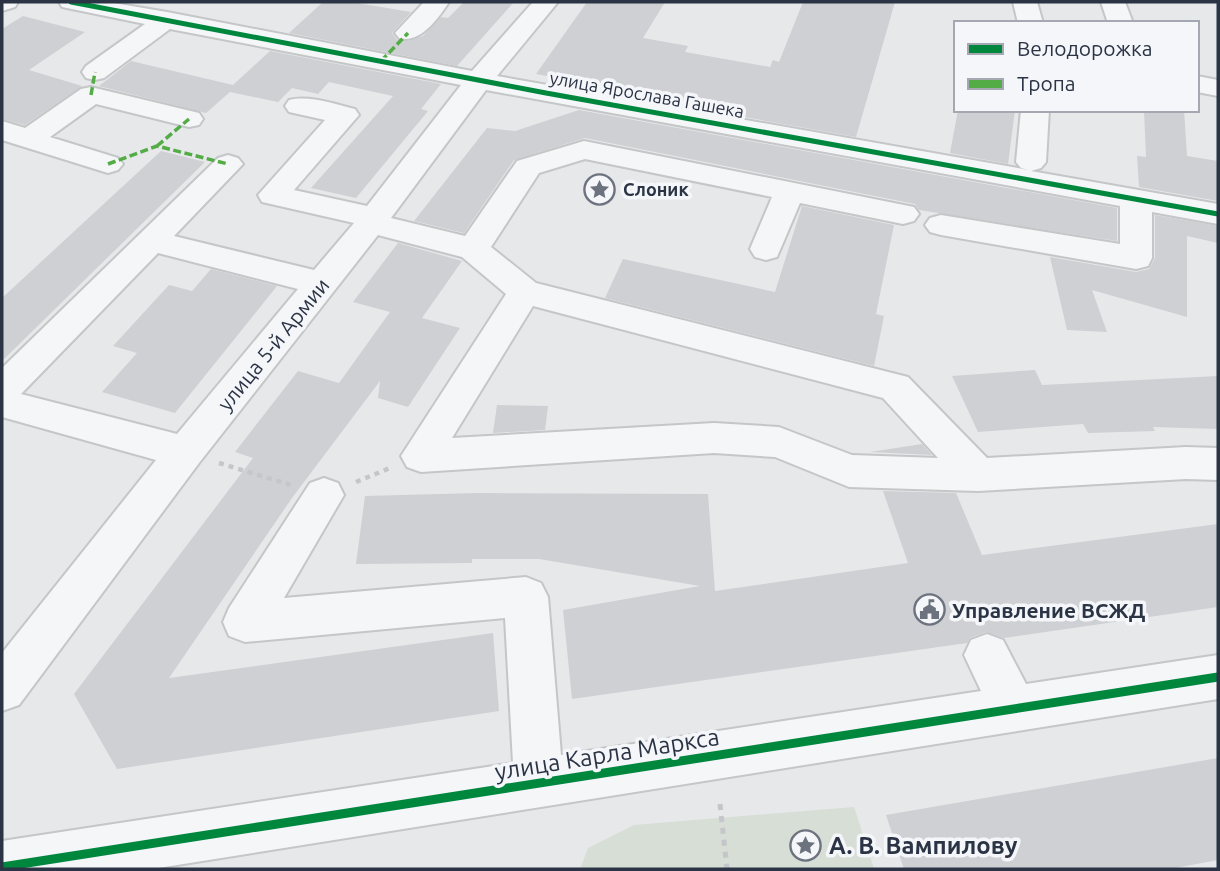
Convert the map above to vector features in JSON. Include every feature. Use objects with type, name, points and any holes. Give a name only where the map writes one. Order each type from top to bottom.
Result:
[{"type":"street","name":"улица Ярослава Гашека","points":[[71,2],[480,80],[1218,214]]},
{"type":"street","points":[[408,33],[437,2]]},
{"type":"street","name":"улица 5-й Армии","points":[[2,689],[185,452],[323,284],[480,80],[546,2]]},
{"type":"street","points":[[1025,2],[1030,21]]},
{"type":"street","points":[[1113,2],[1120,21]]},
{"type":"street","points":[[95,72],[167,19]]},
{"type":"street","points":[[1199,84],[1218,88]]},
{"type":"street","points":[[15,134],[92,95],[189,119]]},
{"type":"street","points":[[299,106],[345,115],[273,195],[473,249],[525,292],[895,387],[978,475]]},
{"type":"street","points":[[1031,162],[1035,112]]},
{"type":"street","points":[[15,134],[108,164]]},
{"type":"street","points":[[766,248],[790,135]]},
{"type":"street","points":[[473,249],[528,167],[584,150],[903,214]]},
{"type":"street","points":[[2,390],[228,164]]},
{"type":"street","points":[[942,225],[1136,258],[1136,199]]},
{"type":"street","points":[[150,241],[323,284]]},
{"type":"street","points":[[525,292],[421,456],[714,438],[779,442],[849,471],[978,475],[1186,463],[1218,464]]},
{"type":"street","points":[[2,403],[185,452]]},
{"type":"street","points":[[324,495],[246,622],[526,597],[539,784]]},
{"type":"street","points":[[987,654],[1014,709]]},
{"type":"street","name":"улица Карла Маркса","points":[[2,867],[1218,677]]},
{"type":"path","points":[[720,804],[727,869]]},
{"type":"shaded area","points":[[854,807],[874,869],[580,869],[588,848],[634,825]]},
{"type":"building","points":[[323,2],[351,2],[411,12],[392,33],[397,40],[406,41],[423,36],[441,17],[448,18],[464,2],[514,2],[457,66],[289,33]]},
{"type":"building","points":[[587,2],[665,2],[643,38],[688,46],[685,52],[770,67],[773,60],[779,62],[803,2],[895,2],[856,137],[622,95],[631,92],[536,74]]},
{"type":"building","points":[[23,16],[85,32],[29,70],[82,86],[25,125],[2,119],[2,29]]},
{"type":"building","points":[[270,51],[441,84],[421,109],[428,111],[356,198],[311,188],[393,96],[329,82],[318,94],[292,88],[278,102],[230,92],[206,113],[99,86],[131,61],[233,85]]},
{"type":"building","points":[[579,110],[1117,208],[1117,241],[919,210],[915,204],[585,138],[514,160],[464,233],[414,221],[487,128],[515,131]]},
{"type":"building","points":[[958,112],[1015,112],[1008,164],[950,153]]},
{"type":"building","points":[[1144,112],[1184,112],[1187,156],[1218,161],[1218,201],[1139,187],[1137,156],[1146,157]]},
{"type":"building","points":[[161,151],[205,162],[2,361],[2,298]]},
{"type":"building","points":[[802,206],[894,225],[876,314],[884,316],[874,366],[605,298],[623,259],[775,292]]},
{"type":"building","points":[[1155,215],[1218,226],[1218,243],[1187,236],[1187,317],[1092,290],[1107,332],[1067,330],[1050,257],[1136,272],[1149,269],[1155,258]]},
{"type":"building","points":[[398,243],[462,261],[422,318],[460,328],[408,407],[378,398],[380,381],[292,498],[169,678],[493,633],[499,711],[117,769],[74,694],[253,458],[235,452],[298,371],[339,383],[390,312],[353,302]]},
{"type":"building","points":[[211,269],[277,286],[175,413],[102,392],[137,353],[113,346],[169,285],[192,291]]},
{"type":"building","points":[[1035,370],[1042,385],[1218,376],[1218,429],[1153,427],[1155,431],[1088,433],[1083,424],[978,432],[952,376]]},
{"type":"building","points":[[497,405],[548,406],[545,430],[493,433]]},
{"type":"building","points":[[922,444],[932,455],[870,452]]},
{"type":"building","points":[[883,491],[956,493],[982,555],[1218,524],[1218,607],[1004,638],[986,632],[970,638],[967,643],[572,699],[563,610],[700,586],[539,559],[472,559],[472,563],[356,564],[365,496],[479,493],[708,494],[715,591],[908,563]]},
{"type":"building","points":[[1218,758],[1218,860],[1170,869],[904,869],[886,815]]},
{"type":"marked path","points":[[381,61],[408,33]]},
{"type":"marked path","points":[[91,95],[95,72]]},
{"type":"marked path","points":[[157,146],[189,119]]},
{"type":"marked path","points":[[108,164],[157,146],[228,164]]},
{"type":"cycle path","points":[[71,2],[546,93],[1218,214]]},
{"type":"cycle path","points":[[2,867],[1218,677]]},
{"type":"place","name":"Слоник","points":[[600,189]]},
{"type":"place","name":"Управление ВСЖД","points":[[929,610]]},
{"type":"place","name":"А. В. Вампилову","points":[[806,845]]}]
